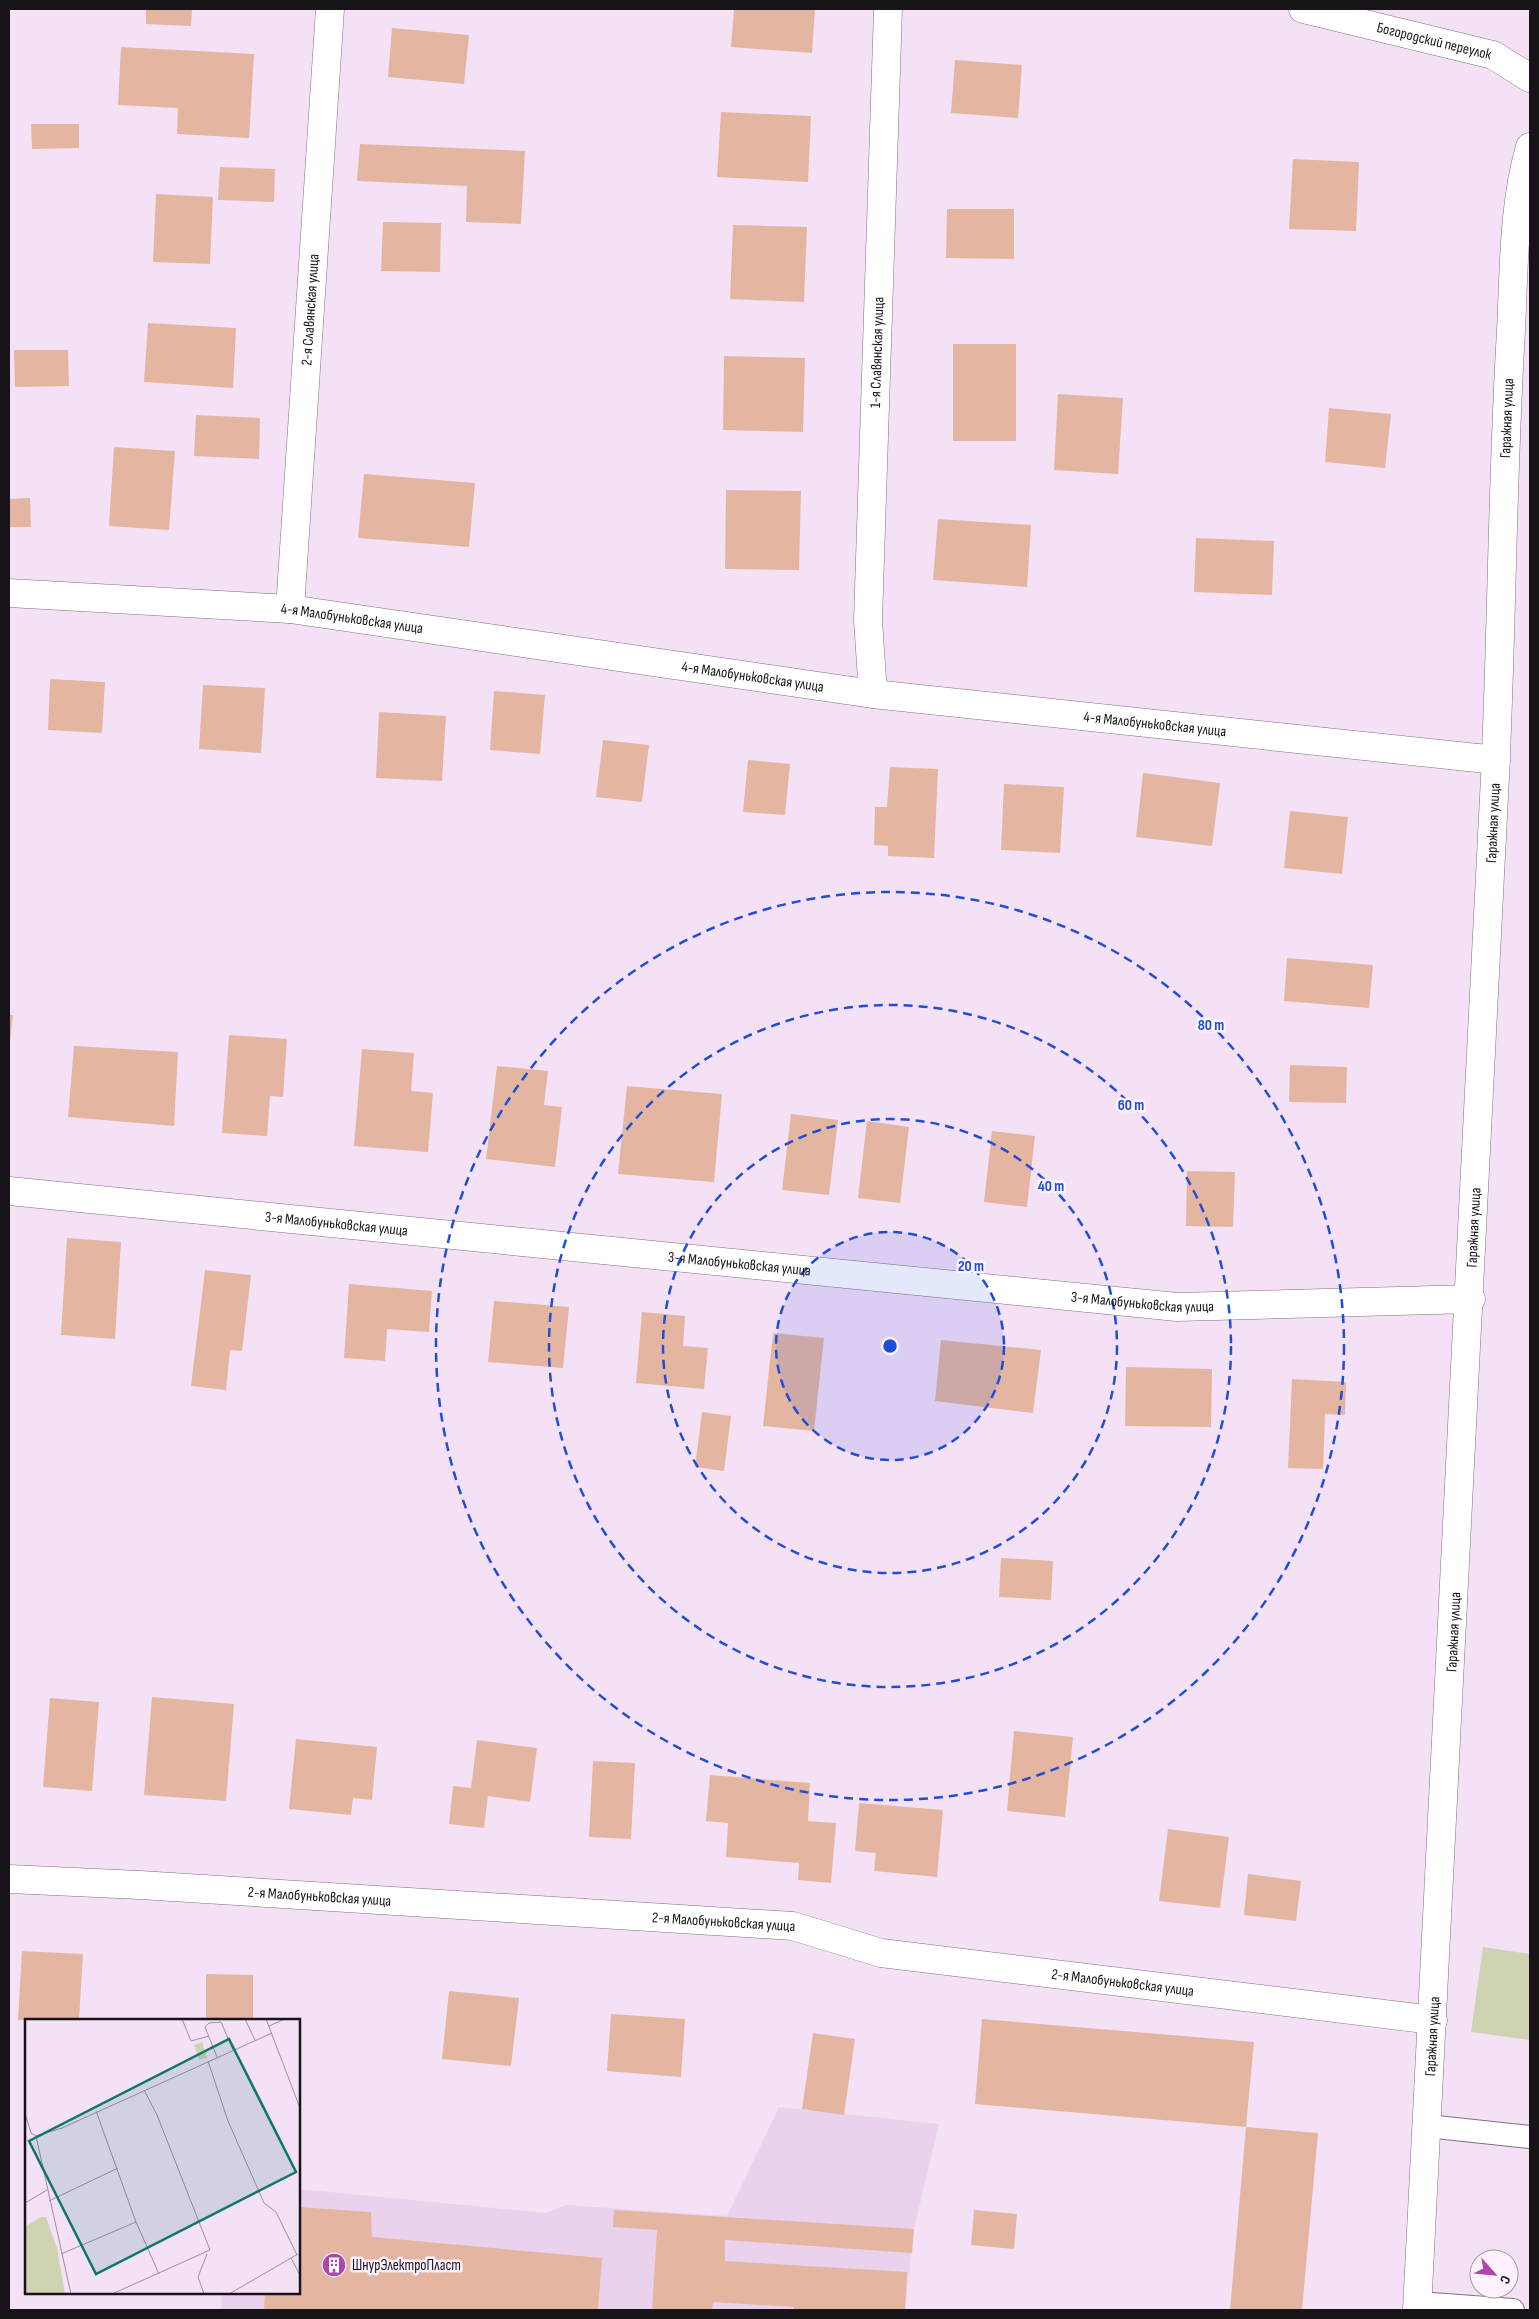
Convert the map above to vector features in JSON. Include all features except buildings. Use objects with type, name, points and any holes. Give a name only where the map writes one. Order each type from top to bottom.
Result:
[{"type":"street","name":"2-я Славянская улица","points":[[290,610],[330,9]]},
{"type":"street","name":"1-я Славянская улица","points":[[873,694],[868,620],[888,9]]},
{"type":"street","name":"Богородский переулок","points":[[1303,9],[1493,55],[1530,78]]},
{"type":"street","name":"Гаражная улица","points":[[1418,2307],[1471,1299],[1496,760],[1508,367],[1518,210],[1525,164],[1530,147]]},
{"type":"street","name":"4-я Малобуньковская улица","points":[[9,593],[290,610],[873,694],[1496,760]]},
{"type":"street","name":"3-я Малобуньковская улица","points":[[9,1191],[1177,1307],[1471,1299]]},
{"type":"street","name":"2-я Малобуньковская улица","points":[[9,1879],[140,1885],[793,1926],[881,1953],[1433,2020]]},
{"type":"lane","points":[[1428,2126],[1530,2137]]},
{"type":"lane","points":[[1418,2307],[1513,2310]]},
{"type":"shaded area","points":[[779,2107],[939,2124],[914,2229],[905,2310],[221,2310],[222,2294],[300,2294],[300,2189],[546,2213],[567,2205],[727,2216]]},
{"type":"green space","points":[[1483,1947],[1530,1954],[1530,2040],[1471,2032]]},
{"type":"place","name":"ШнурЭлектроПласт","points":[[334,2265]]}]
